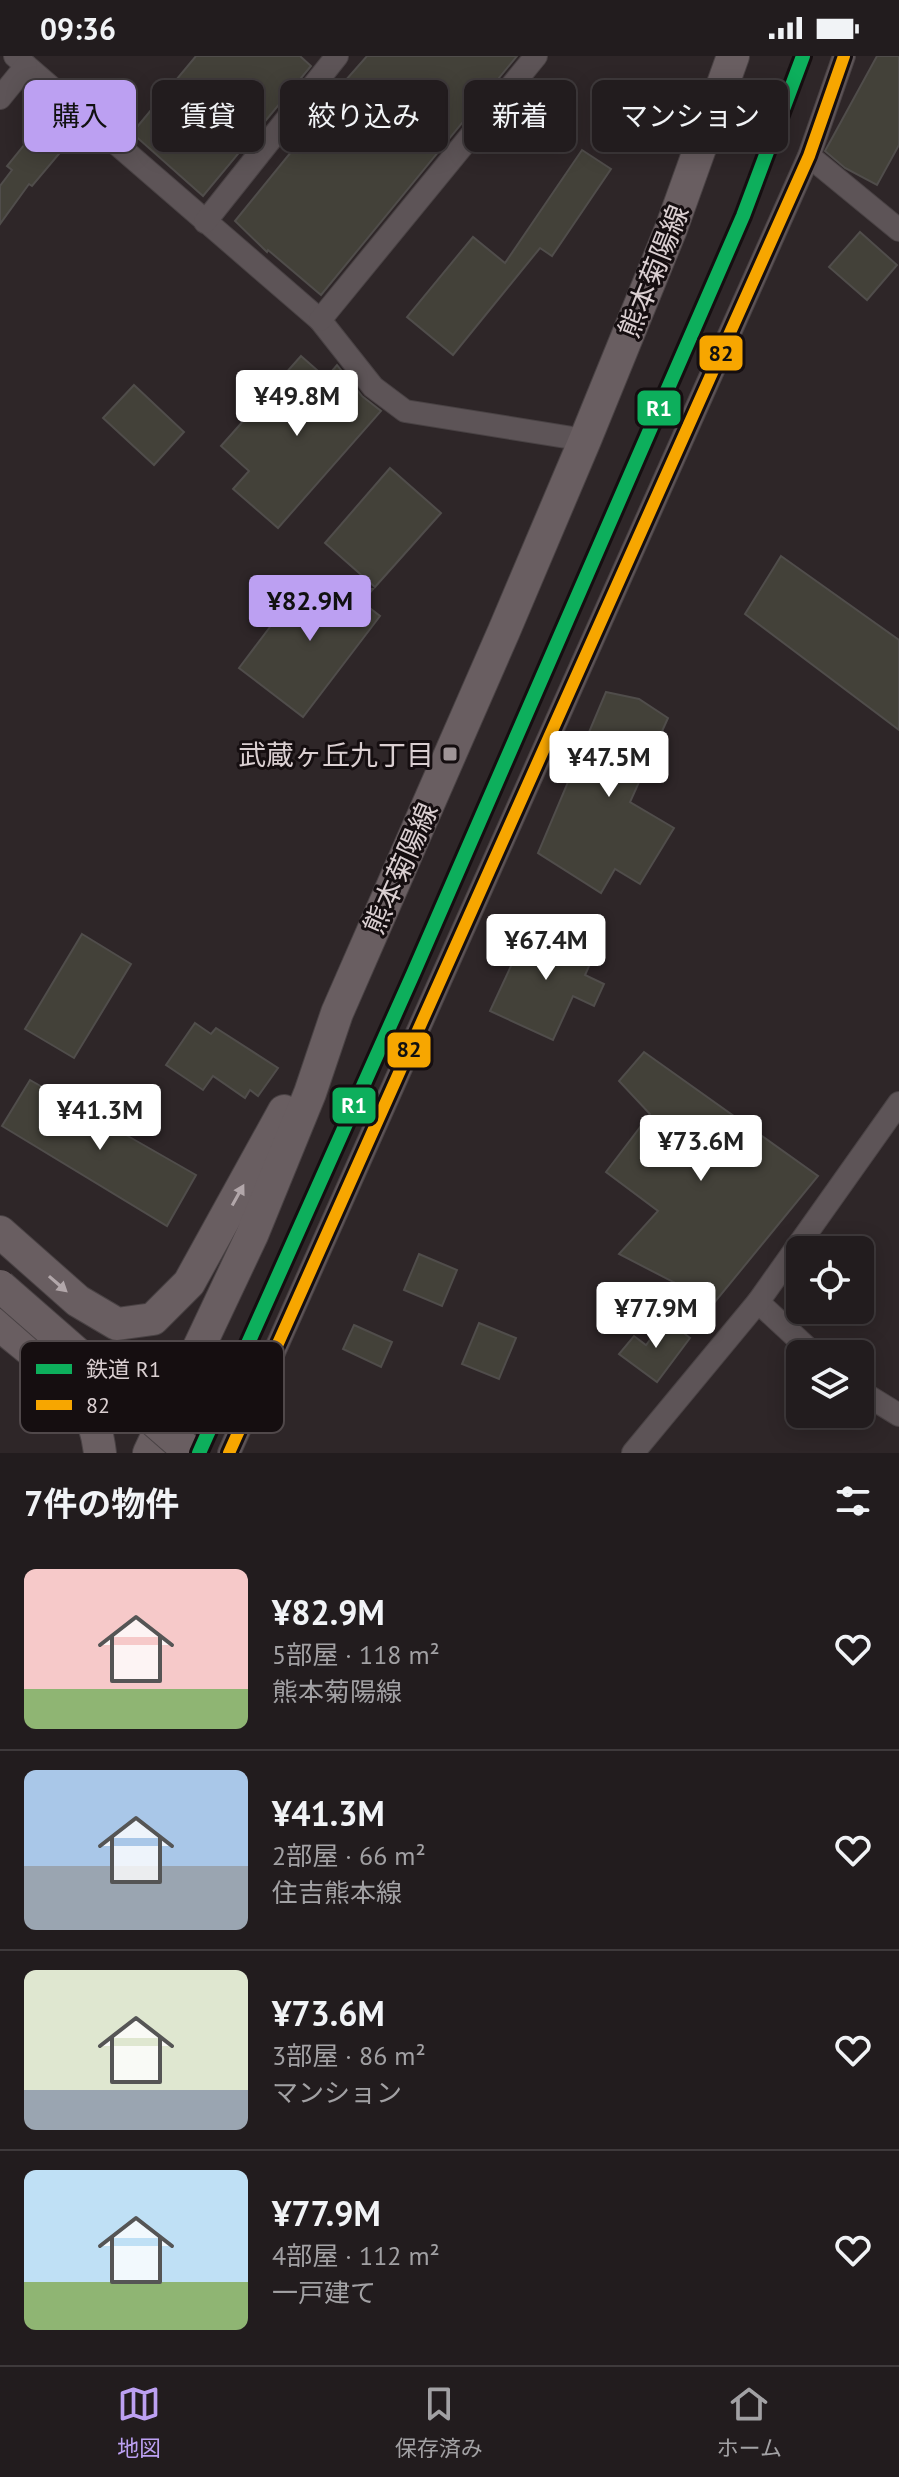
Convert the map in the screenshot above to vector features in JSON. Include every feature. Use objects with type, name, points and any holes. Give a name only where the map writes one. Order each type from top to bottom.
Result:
[{"type":"main road","name":"熊本菊陽線","points":[[202,1341],[252,1235],[310,1093],[337,1013],[585,440],[671,229],[733,56]]},
{"type":"main road","points":[[0,1232],[78,1301],[117,1324],[153,1319],[189,1283],[337,1013]]},
{"type":"main road","points":[[0,1286],[63,1341]]},
{"type":"main road","points":[[0,1325],[20,1343]]},
{"type":"main road","points":[[97,1433],[100,1453]]},
{"type":"main road","name":"熊本菊陽線","points":[[149,1453],[158,1433]]},
{"type":"main road","points":[[168,1433],[191,1453]]},
{"type":"street","points":[[205,222],[337,56]]},
{"type":"street","points":[[320,320],[536,56]]},
{"type":"street","points":[[280,1341],[809,156],[844,56]]},
{"type":"street","points":[[0,98],[20,61],[320,320],[373,387],[405,411],[585,440]]},
{"type":"street","points":[[809,156],[899,230]]},
{"type":"street","points":[[633,1453],[758,1302],[899,1103]]},
{"type":"street","points":[[758,1302],[799,1340]]},
{"type":"street","points":[[874,1400],[899,1415]]},
{"type":"street","points":[[230,1452],[238,1433]]},
{"type":"building","points":[[196,56],[300,56],[311,66],[299,80],[280,80],[280,103],[264,123],[264,80],[176,80]]},
{"type":"building","points":[[367,56],[517,56],[497,80],[464,80],[464,121],[448,140],[448,80],[346,80]]},
{"type":"building","points":[[877,56],[899,56],[899,145],[877,185],[845,168],[825,151]]},
{"type":"building","points":[[152,109],[152,151],[136,137],[136,128]]},
{"type":"building","points":[[24,145],[24,152],[61,152],[32,186],[29,184],[0,224],[0,186],[12,170],[7,166]]},
{"type":"building","points":[[582,150],[611,169],[552,256],[540,248],[453,355],[407,317],[473,237],[505,263]]},
{"type":"building","points":[[153,152],[240,152],[203,196]]},
{"type":"building","points":[[291,152],[438,152],[321,295],[267,252],[235,221]]},
{"type":"building","points":[[860,232],[897,265],[867,300],[829,267]]},
{"type":"building","points":[[301,356],[326,378],[337,365],[362,396],[381,411],[278,528],[233,489],[249,471],[221,446]]},
{"type":"building","points":[[134,385],[184,432],[154,465],[103,418]]},
{"type":"building","points":[[390,468],[441,513],[375,587],[325,543]]},
{"type":"building","points":[[781,556],[899,640],[899,730],[745,614]]},
{"type":"building","points":[[304,582],[373,589],[362,602],[380,616],[303,717],[239,668]]},
{"type":"building","points":[[606,692],[639,699],[668,718],[630,802],[674,828],[640,884],[615,869],[601,893],[538,853]]},
{"type":"building","points":[[531,923],[595,953],[585,975],[604,984],[594,1006],[573,996],[553,1040],[490,1011]]},
{"type":"building","points":[[82,934],[131,964],[74,1058],[25,1029]]},
{"type":"building","points":[[195,1023],[211,1034],[216,1028],[278,1068],[258,1096],[250,1090],[245,1098],[213,1076],[203,1090],[166,1065]]},
{"type":"building","points":[[644,1052],[818,1176],[714,1303],[619,1254],[658,1211],[606,1172],[650,1114],[619,1081]]},
{"type":"building","points":[[30,1080],[196,1175],[167,1226],[2,1126]]},
{"type":"building","points":[[419,1254],[457,1270],[442,1306],[404,1290]]},
{"type":"building","points":[[666,1319],[690,1338],[657,1382],[619,1354],[634,1336],[646,1345]]},
{"type":"building","points":[[479,1323],[516,1338],[499,1379],[462,1364]]},
{"type":"building","points":[[354,1325],[392,1342],[381,1367],[343,1349]]},
{"type":"rail line","name":"R1","points":[[249,1341],[413,974],[743,216],[803,56]]},
{"type":"rail line","name":"R1","points":[[199,1453],[208,1433]]},
{"type":"transit line","name":"82","points":[[279,1341],[809,156],[844,56]]},
{"type":"transit line","name":"82","points":[[229,1453],[238,1433]]},
{"type":"place","name":"武蔵ヶ丘九丁目","points":[[450,754]]}]
